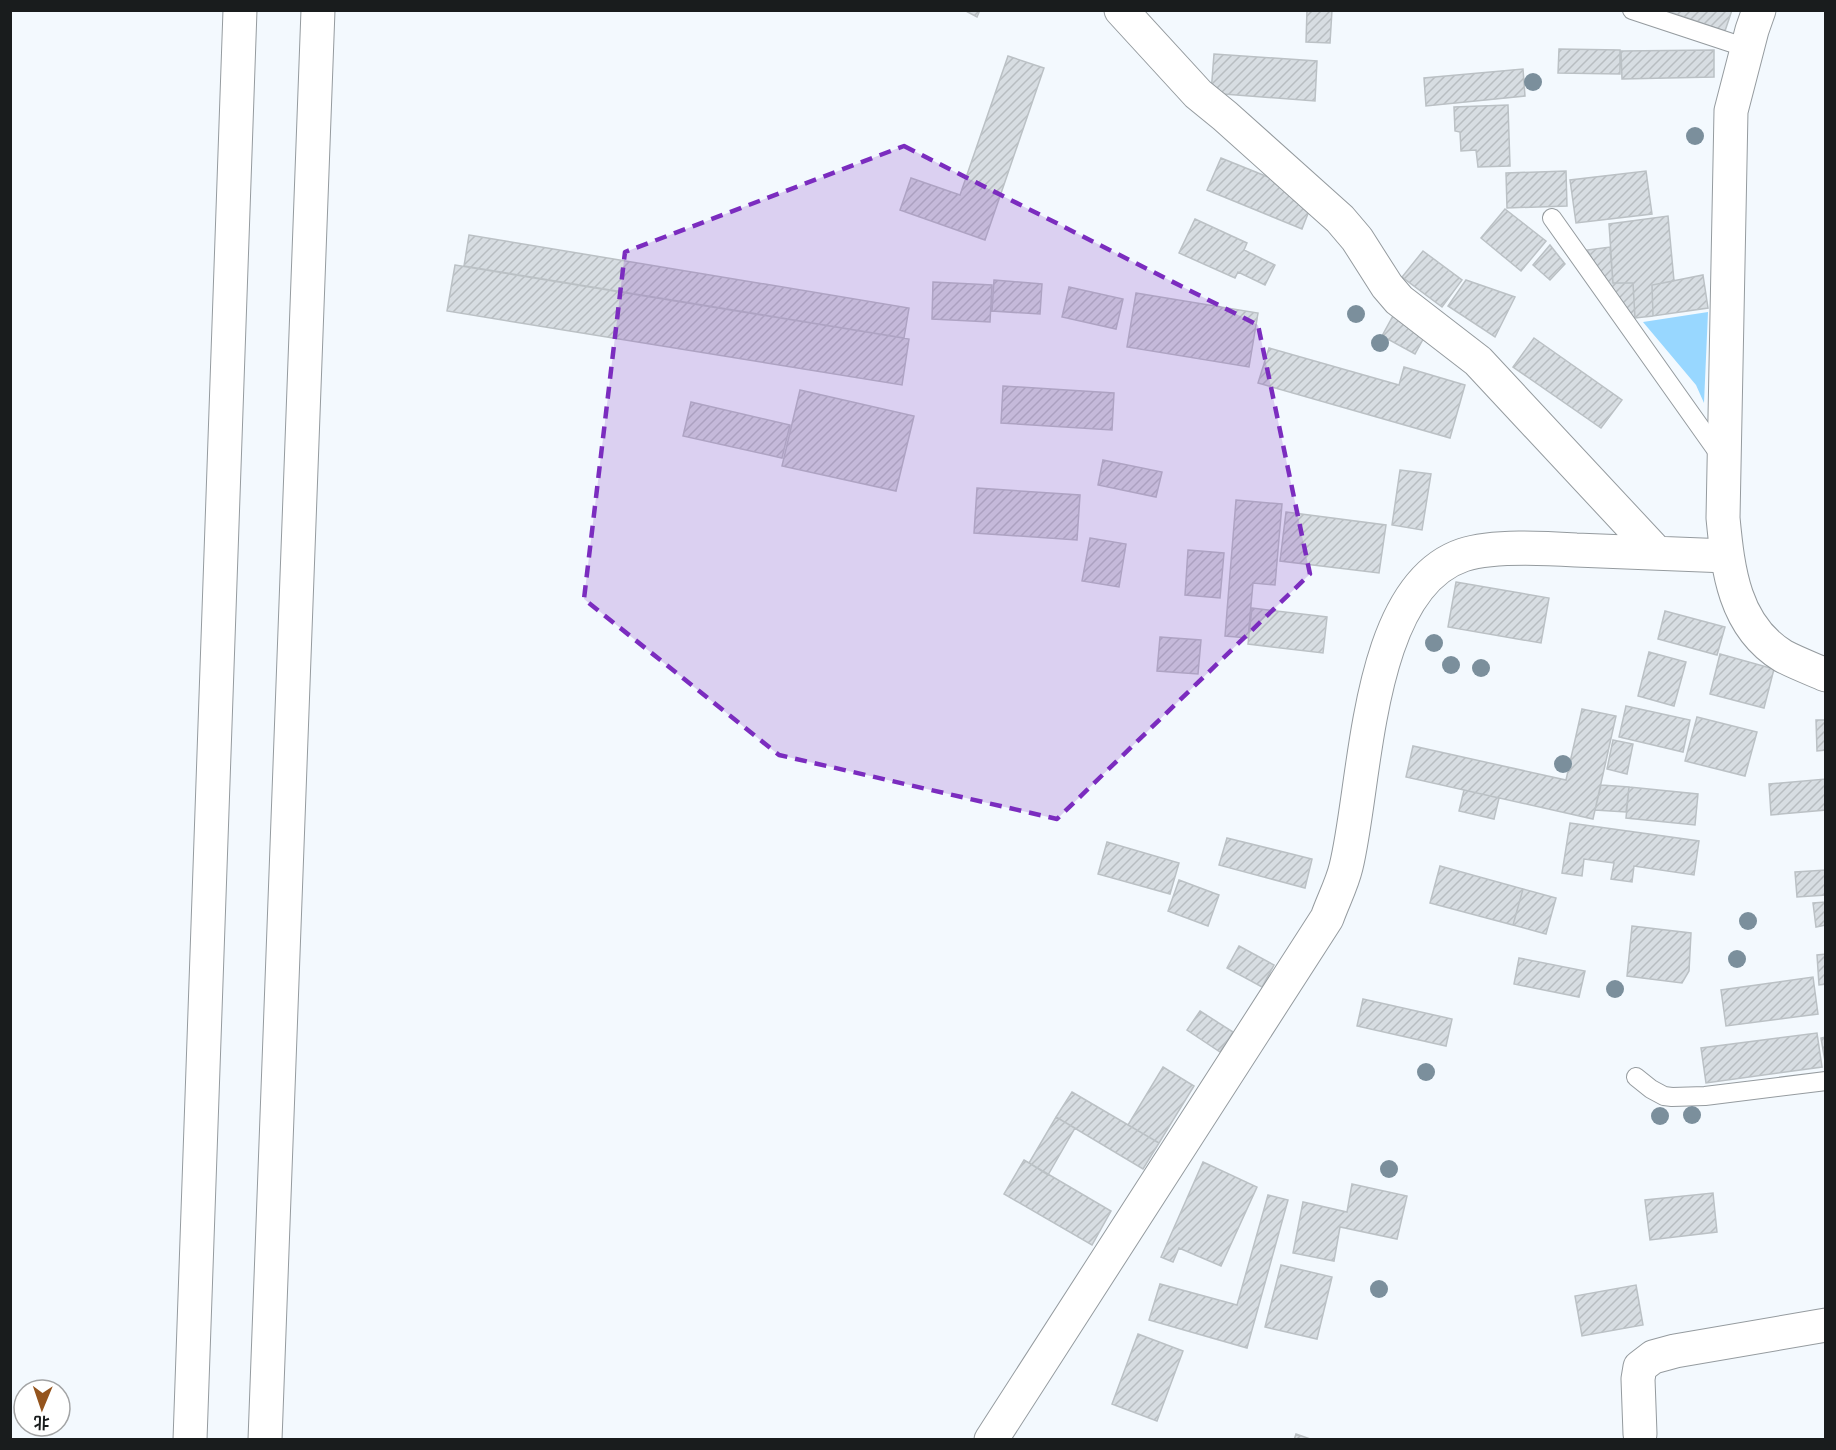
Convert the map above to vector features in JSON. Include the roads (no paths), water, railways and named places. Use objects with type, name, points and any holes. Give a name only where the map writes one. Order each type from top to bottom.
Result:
[{"type":"street","points":[[190,1440],[240,10]]},
{"type":"street","points":[[264,1440],[318,10]]},
{"type":"street","points":[[1121,10],[1198,94],[1340,219],[1357,239],[1387,286],[1400,300],[1478,362],[1657,553]]},
{"type":"street","points":[[1759,10],[1731,111],[1723,518],[1733,585],[1749,624],[1762,639],[1783,655],[1826,675]]},
{"type":"street","points":[[991,1440],[1327,918],[1346,867],[1378,678],[1404,607],[1425,581],[1439,568],[1463,555],[1492,550],[1536,548],[1727,556]]},
{"type":"street","points":[[1640,1434],[1638,1379],[1640,1367],[1653,1357],[1675,1351],[1826,1325]]},
{"type":"lane","points":[[1632,10],[1747,48]]},
{"type":"lane","points":[[1552,218],[1725,462]]},
{"type":"lane","points":[[1636,1077],[1651,1089],[1664,1096],[1672,1097],[1705,1096],[1826,1081]]}]
